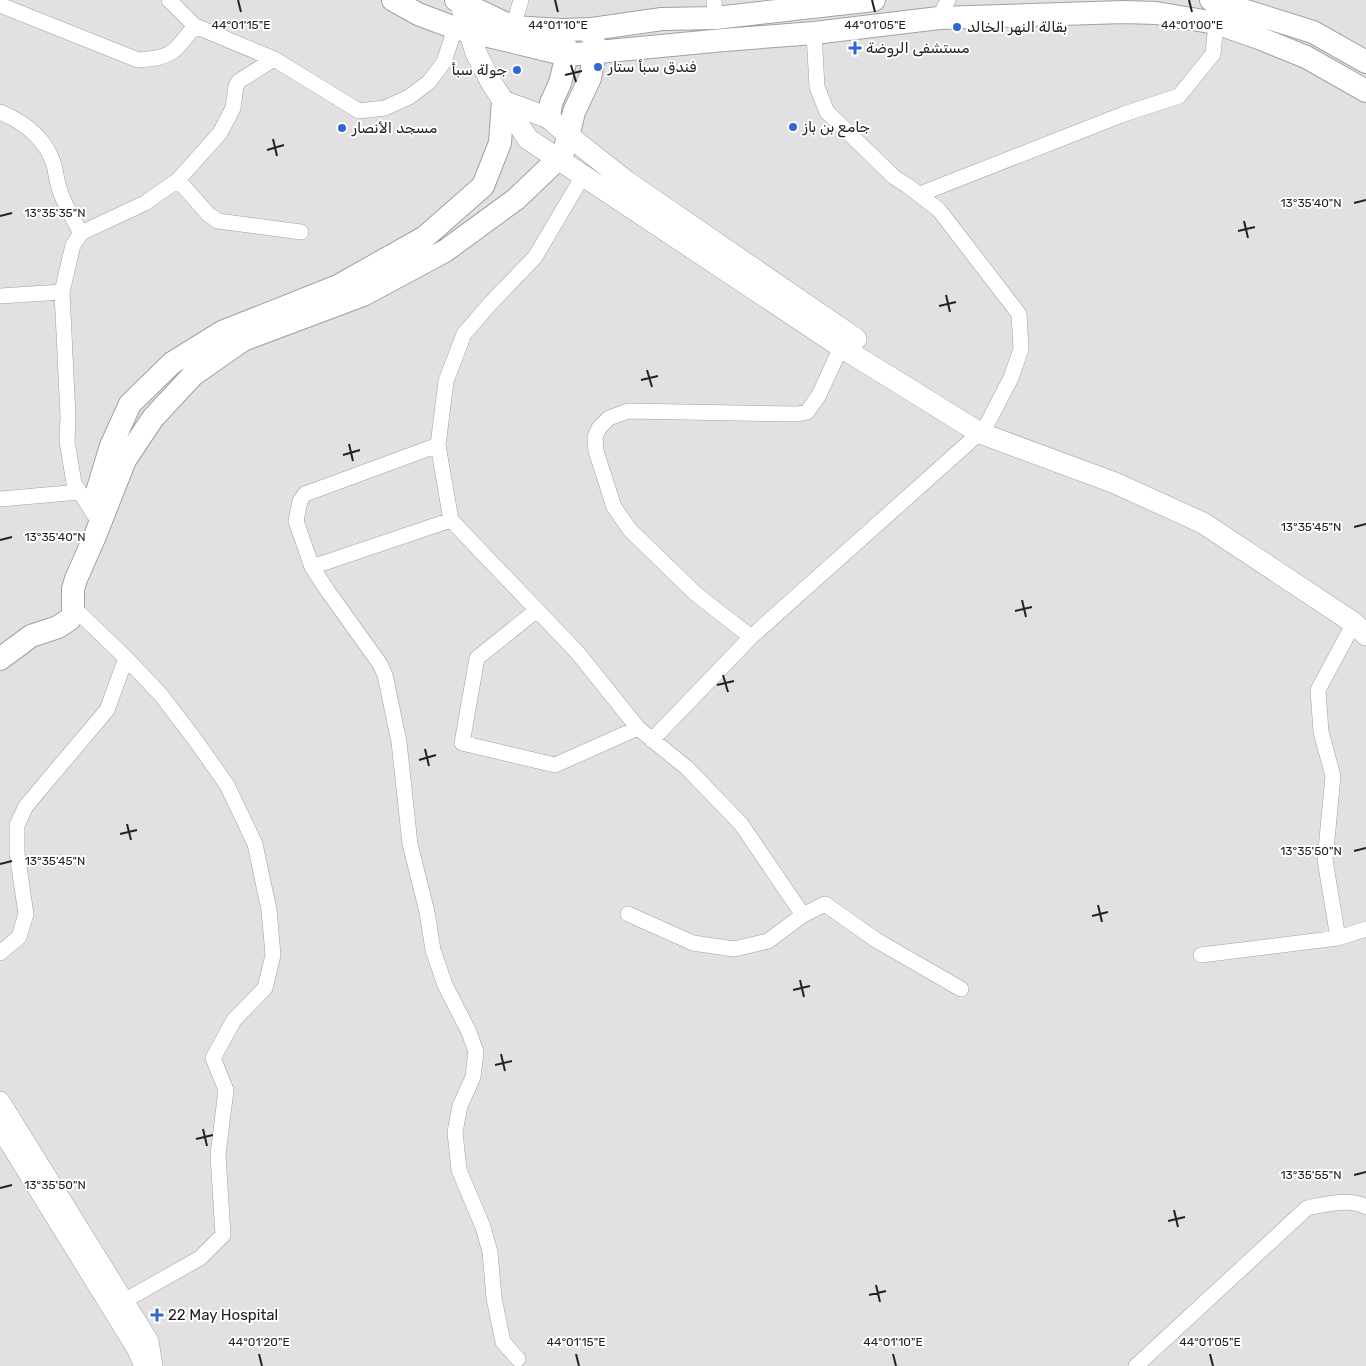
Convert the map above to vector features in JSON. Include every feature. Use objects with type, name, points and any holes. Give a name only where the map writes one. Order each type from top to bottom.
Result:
[{"type":"main road","points":[[393,0],[418,14],[462,30],[567,56],[814,33],[944,9],[1156,13],[1216,23],[1259,38],[1306,57],[1366,91]]},
{"type":"main road","points":[[458,1],[513,26],[562,30],[592,29],[715,9],[874,0]]},
{"type":"main road","points":[[1210,0],[1313,32],[1366,62]]},
{"type":"main road","points":[[458,1],[462,30],[503,101],[528,139],[841,347],[982,431],[1116,483],[1203,523],[1362,624]]},
{"type":"main road","points":[[0,659],[31,636],[58,627],[70,619],[74,608],[73,588],[76,579],[125,460],[153,418],[193,375],[243,340],[363,295],[445,251],[516,199],[558,159],[565,148],[574,112],[590,78],[595,52],[592,29]]},
{"type":"main road","points":[[549,118],[551,103],[560,83],[567,56],[562,30]]},
{"type":"main road","points":[[503,101],[549,118],[626,181],[982,431]]},
{"type":"main road","points":[[100,522],[96,495],[111,446],[130,404],[172,363],[222,332],[338,286],[425,237],[483,186],[500,143],[503,101]]},
{"type":"street","points":[[168,0],[194,26],[274,59],[360,111],[385,108],[409,97],[429,82],[444,62],[462,30]]},
{"type":"street","points":[[513,26],[521,0]]},
{"type":"street","points":[[0,5],[138,60],[157,59],[175,51],[194,26]]},
{"type":"street","points":[[920,194],[1124,114],[1180,96],[1213,54],[1216,23]]},
{"type":"street","points":[[652,740],[751,637],[982,431],[1011,378],[1021,349],[1019,314],[939,210],[920,194],[894,177],[827,112],[817,87],[814,33]]},
{"type":"street","points":[[100,522],[74,483],[67,441],[68,417],[62,292],[73,245],[81,233],[145,203],[178,180],[220,133],[233,108],[236,86],[239,81],[274,59]]},
{"type":"street","points":[[0,112],[31,130],[47,148],[54,164],[60,191],[81,233]]},
{"type":"street","points":[[583,176],[535,257],[464,334],[446,381],[438,445],[452,520],[577,652],[638,728],[686,768],[741,824],[803,914]]},
{"type":"street","points":[[178,180],[208,214],[218,221],[301,232]]},
{"type":"street","points":[[0,296],[62,292]]},
{"type":"street","points":[[751,637],[696,594],[630,530],[614,507],[596,451],[595,437],[599,428],[609,418],[628,411],[798,414],[807,412],[820,395],[841,347]]},
{"type":"street","points":[[438,445],[305,494],[300,501],[296,521],[312,567],[380,664],[385,675],[399,742],[410,844],[427,912],[433,950],[445,985],[469,1032],[476,1052],[472,1077],[460,1106],[455,1132],[459,1170],[483,1227],[490,1252],[494,1298],[503,1342],[518,1359]]},
{"type":"street","points":[[0,498],[80,492]]},
{"type":"street","points":[[312,567],[452,520]]},
{"type":"street","points":[[74,608],[161,695],[227,784],[255,844],[269,910],[273,955],[265,988],[234,1020],[212,1058],[226,1090],[218,1155],[223,1236],[200,1258],[124,1301]]},
{"type":"street","points":[[537,610],[478,658],[462,743],[555,765],[638,728]]},
{"type":"street","points":[[1338,938],[1325,860],[1333,776],[1321,732],[1318,690],[1362,624]]},
{"type":"street","points":[[0,953],[19,937],[26,914],[17,853],[17,825],[26,806],[107,710],[126,658]]},
{"type":"street","points":[[628,914],[693,943],[734,950],[768,941],[803,914],[825,904],[876,940],[961,989]]},
{"type":"street","points":[[1201,955],[1338,938],[1366,929]]},
{"type":"street","points":[[0,1101],[149,1341],[153,1366]]},
{"type":"street","points":[[0,1128],[136,1348],[144,1366]]},
{"type":"street","points":[[1136,1366],[1307,1208],[1343,1203],[1360,1203],[1366,1207]]},
{"type":"place","name":"بقالة النهر الخالد","points":[[957,27]]},
{"type":"place","name":"مستشفى الروضة","points":[[855,48]]},
{"type":"place","name":"فندق سبأ ستار","points":[[598,67]]},
{"type":"place","name":"جولة سبأ","points":[[517,70]]},
{"type":"place","name":"جامع بن باز","points":[[793,127]]},
{"type":"place","name":"مسجد الأنصار","points":[[342,128]]},
{"type":"place","name":"22 May Hospital","points":[[157,1315]]}]
